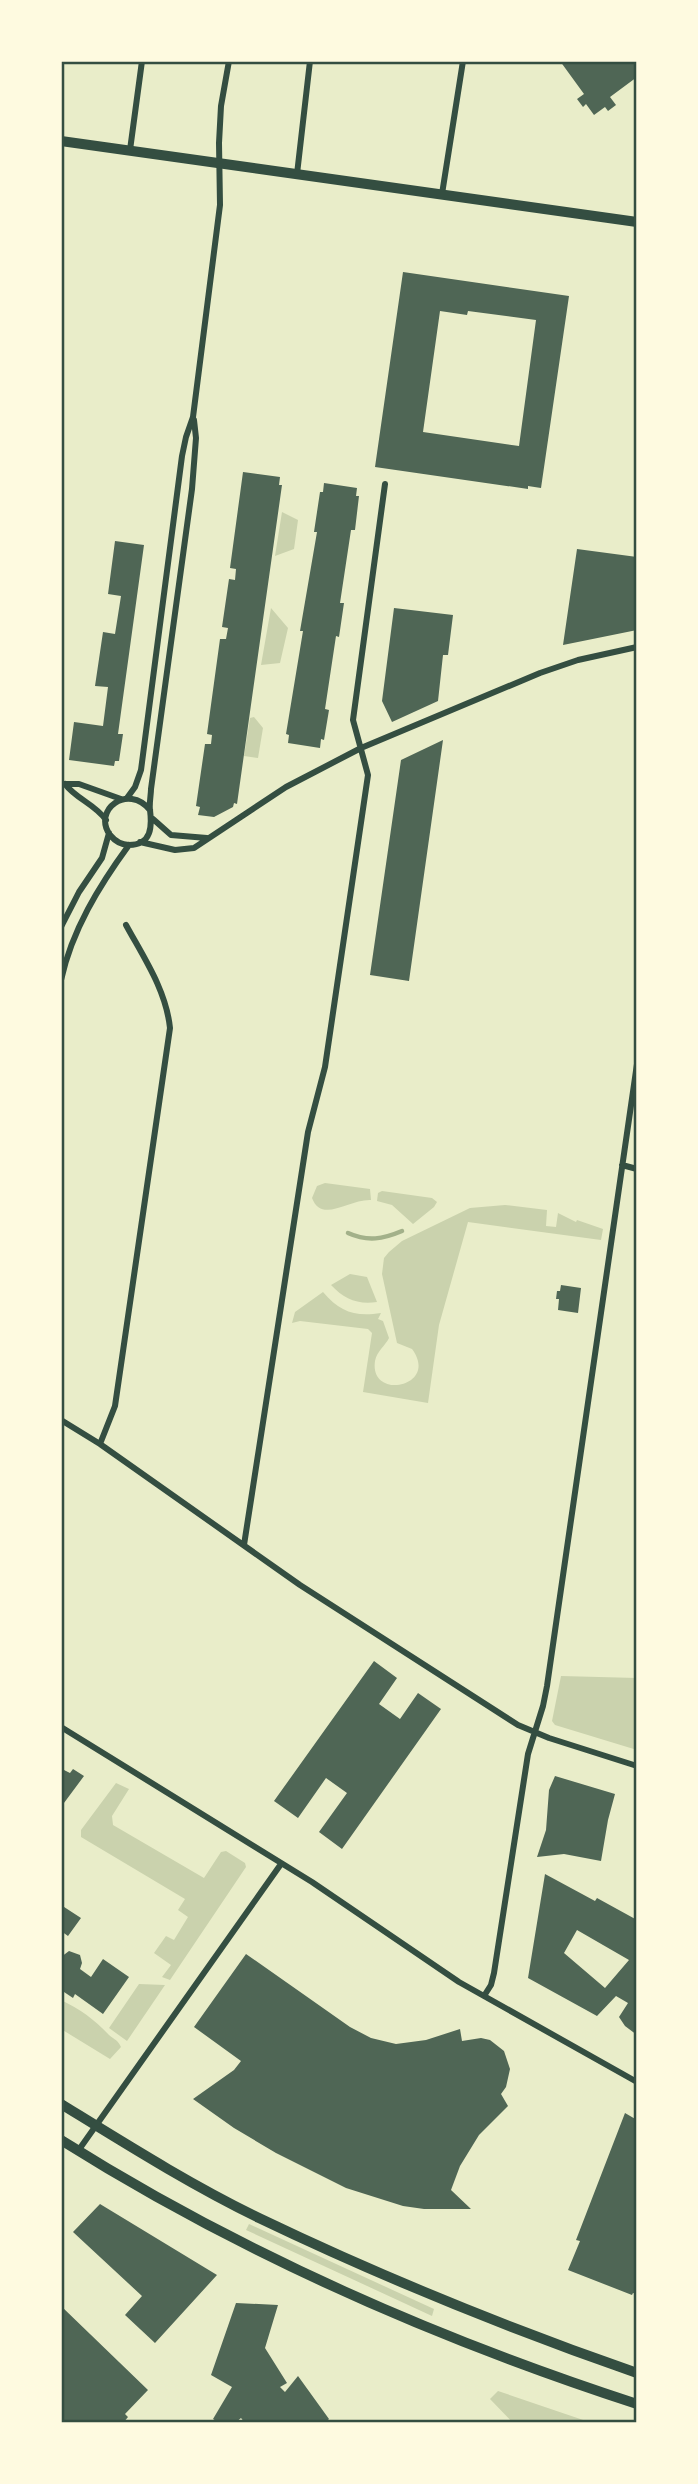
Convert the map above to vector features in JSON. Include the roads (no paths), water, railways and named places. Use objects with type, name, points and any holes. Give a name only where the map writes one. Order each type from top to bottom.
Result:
[{"type":"main road","points":[[61,141],[637,222]]},
{"type":"main road","points":[[61,2104],[259,2217],[456,2306],[637,2373]]},
{"type":"main road","points":[[61,2140],[206,2222],[330,2284],[459,2340],[637,2404]]},
{"type":"street","points":[[130,150],[142,61]]},
{"type":"street","points":[[106,820],[111,807],[124,799],[135,787],[141,770],[182,456],[193,417],[220,205],[221,106],[229,61]]},
{"type":"street","points":[[297,174],[310,61]]},
{"type":"street","points":[[442,194],[463,61]]},
{"type":"street","points":[[193,417],[197,438],[192,489],[150,810],[153,819],[171,835],[207,838]]},
{"type":"street","points":[[244,1545],[309,1132],[325,1067],[368,775],[353,720],[385,484]]},
{"type":"street","points":[[109,833],[117,842],[129,845],[140,842],[184,850],[194,848],[286,787],[361,748],[540,673],[578,660],[637,647]]},
{"type":"street","points":[[63,784],[79,784],[124,799],[140,801],[150,810]]},
{"type":"street","points":[[61,927],[79,892],[102,858],[109,833],[106,820],[96,807],[75,795],[63,784]]},
{"type":"street","points":[[140,842],[150,832],[153,819]]},
{"type":"street","points":[[61,980],[88,908],[129,845]]},
{"type":"street","points":[[100,1444],[116,1406],[169,1051],[168,1011],[162,993],[126,925]]},
{"type":"street","points":[[484,1996],[494,1973],[528,1754],[547,1686],[637,1064]]},
{"type":"street","points":[[622,1165],[637,1169]]},
{"type":"street","points":[[61,1420],[100,1444],[300,1585],[518,1725],[637,1766]]},
{"type":"street","points":[[61,1727],[336,1897],[442,1971],[637,2082]]},
{"type":"street","points":[[78,2151],[281,1864]]},
{"type":"waterway","points":[[348,1233],[362,1238],[375,1238],[402,1231]]}]
